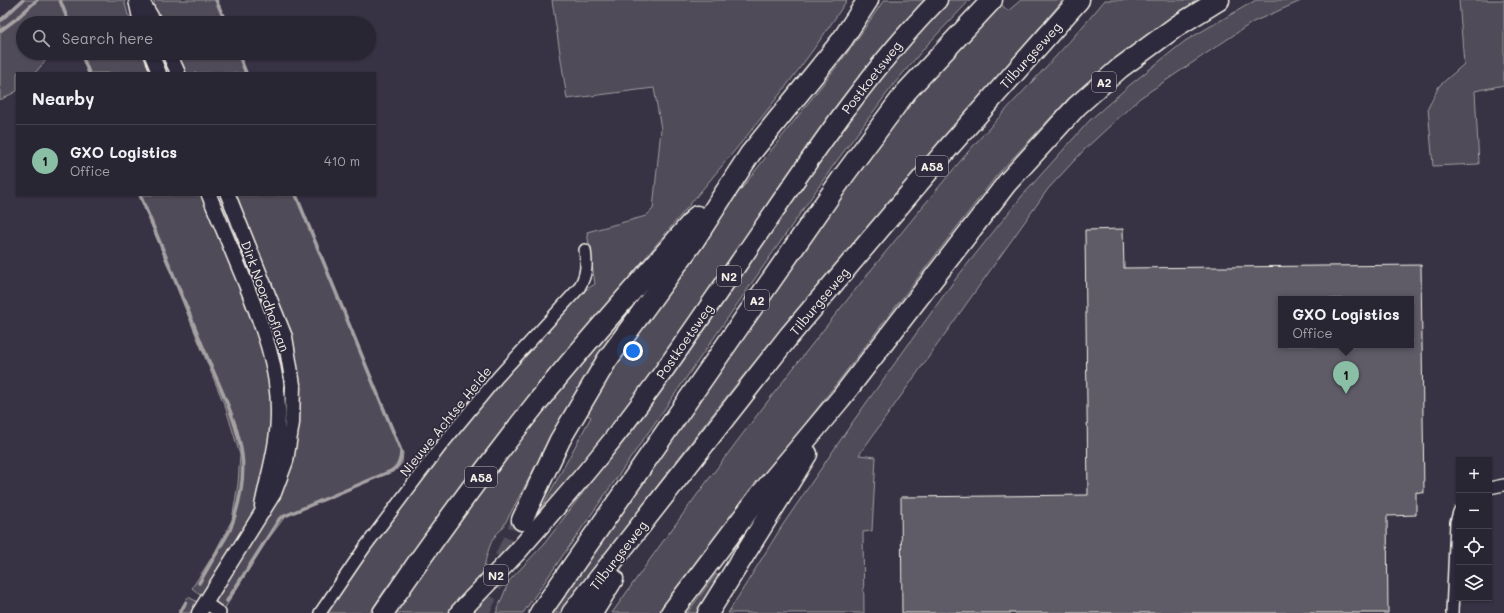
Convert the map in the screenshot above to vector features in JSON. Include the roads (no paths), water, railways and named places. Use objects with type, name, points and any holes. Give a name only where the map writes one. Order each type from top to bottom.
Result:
[{"type":"highway","name":"A58","points":[[383,613],[422,556],[528,414],[585,344],[750,154],[842,40],[868,0]]},
{"type":"highway","name":"Postkoetsweg","points":[[459,613],[518,551],[598,458],[738,264],[814,152],[875,69],[910,28],[938,0]]},
{"type":"highway","name":"A2","points":[[540,613],[845,174],[906,92],[992,0]]},
{"type":"highway","name":"Tilburgseweg","points":[[572,613],[804,318],[949,147],[1079,0]]},
{"type":"highway","name":"A2","points":[[671,613],[760,495],[841,398],[1007,183],[1077,106],[1120,68],[1177,26],[1219,0]]},
{"type":"highway","name":"A58","points":[[522,520],[560,440],[607,360],[693,242],[750,154]]},
{"type":"highway","points":[[708,613],[841,398]]},
{"type":"highway","points":[[592,613],[672,487]]},
{"type":"street","points":[[136,0],[139,16]]},
{"type":"street","points":[[141,0],[151,16]]},
{"type":"street","points":[[154,60],[159,72]]},
{"type":"street","points":[[172,60],[178,72]]},
{"type":"street","name":"Dirk Noordhoflaan","points":[[209,196],[266,334],[274,367],[278,414],[277,442],[261,512]]},
{"type":"street","name":"Dirk Noordhoflaan","points":[[203,608],[274,493],[286,461],[292,424],[293,385],[285,337],[228,196]]},
{"type":"street","name":"Nieuwe Achtse Heide","points":[[320,613],[365,547],[441,446],[497,378],[580,288],[585,278],[587,268],[585,250]]},
{"type":"street","points":[[1492,487],[1504,485]]},
{"type":"street","points":[[1452,613],[1456,522]]},
{"type":"street","points":[[203,608],[220,613]]},
{"type":"waterway","points":[[0,21],[23,0]]},
{"type":"waterway","points":[[19,16],[37,0]]},
{"type":"waterway","points":[[60,0],[66,16]]},
{"type":"waterway","points":[[216,0],[223,16]]},
{"type":"waterway","points":[[0,31],[16,19]]},
{"type":"waterway","points":[[84,60],[89,72]]},
{"type":"waterway","points":[[241,60],[246,72]]},
{"type":"waterway","points":[[140,196],[227,403],[236,428],[242,455],[243,474],[239,503],[230,530],[199,583]]},
{"type":"waterway","points":[[227,601],[280,518],[391,471],[398,465],[401,457],[401,451],[296,196]]},
{"type":"waterway","points":[[180,613],[186,602]]},
{"type":"tunnel","points":[[479,613],[522,520]]},
{"type":"place","name":"GXO Logistics","points":[[1346,394]]}]
